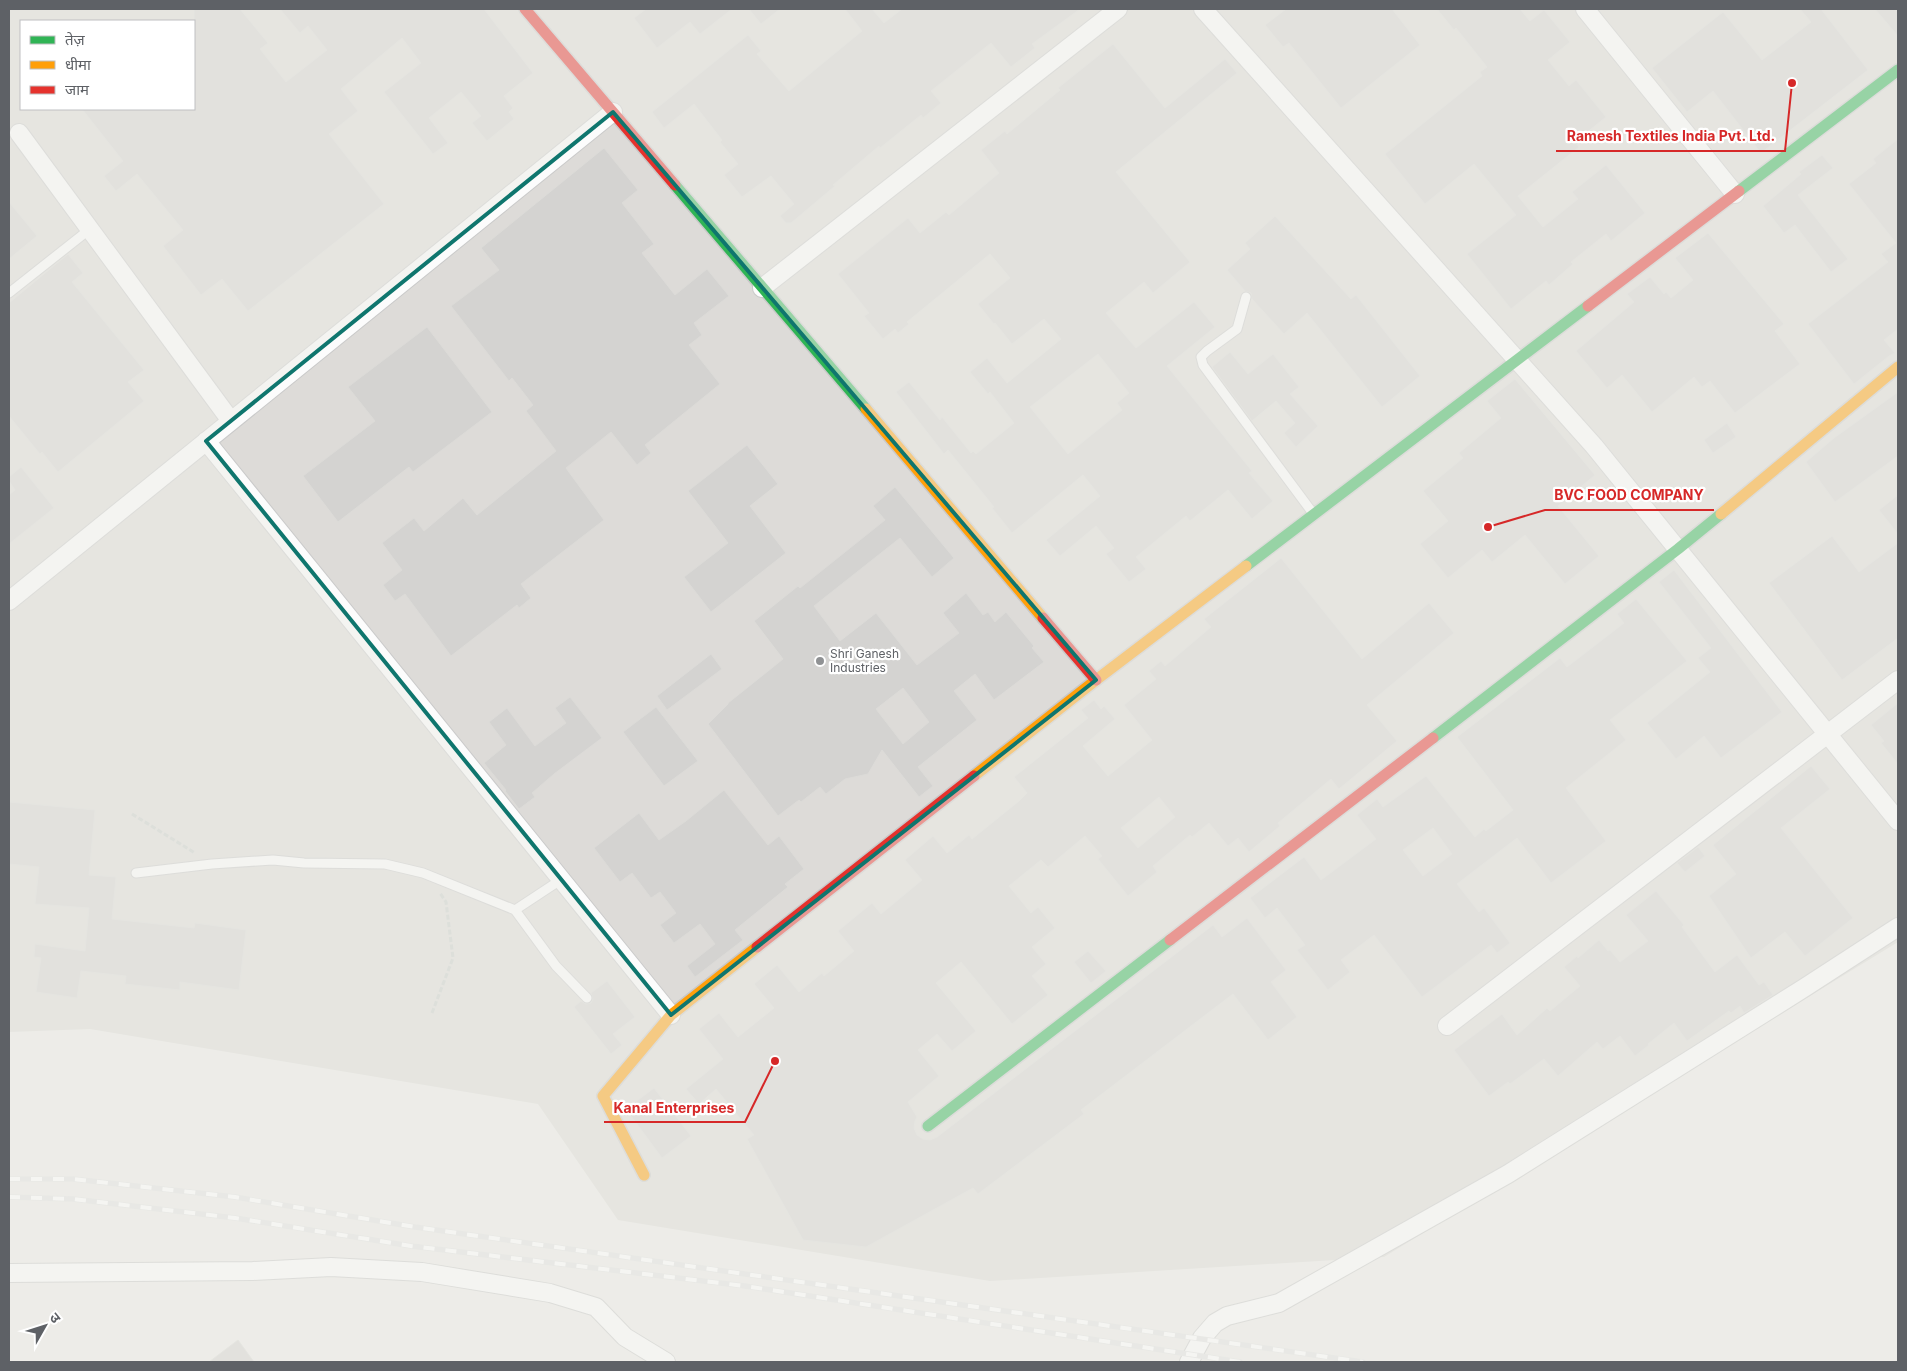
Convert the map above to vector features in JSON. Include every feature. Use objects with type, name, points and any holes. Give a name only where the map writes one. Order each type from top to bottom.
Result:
[{"type":"street","points":[[525,9],[1096,680]]},
{"type":"street","points":[[762,288],[1118,9]]},
{"type":"street","points":[[1203,9],[1594,446],[1898,821]]},
{"type":"street","points":[[1584,9],[1736,194]]},
{"type":"street","points":[[644,1175],[603,1096],[671,1016],[1096,680],[1898,70]]},
{"type":"street","points":[[9,600],[613,112]]},
{"type":"street","points":[[19,134],[231,421]]},
{"type":"street","points":[[928,1126],[1678,549],[1898,367]]},
{"type":"street","points":[[206,441],[671,1016]]},
{"type":"street","points":[[1447,1026],[1898,680]]},
{"type":"street","points":[[1189,1362],[1202,1338],[1214,1323],[1227,1316],[1279,1303],[1508,1174],[1796,994],[1898,926]]},
{"type":"street","points":[[9,1272],[253,1271],[331,1266],[422,1272],[550,1293],[596,1307],[625,1337],[666,1362]]},
{"type":"lane","points":[[9,293],[90,229]]},
{"type":"lane","points":[[1246,297],[1237,329],[1206,351],[1201,358],[1203,365],[1314,515]]},
{"type":"lane","points":[[136,872],[273,860],[304,863],[385,864],[423,874],[515,910],[556,966],[587,998]]},
{"type":"lane","points":[[515,910],[562,879]]},
{"type":"path","points":[[132,814],[212,864]]},
{"type":"path","points":[[423,874],[446,902],[453,958],[432,1013]]},
{"type":"highlighted area","points":[[613,112],[1096,680],[671,1015],[206,441]]},
{"type":"shaded area","points":[[9,9],[1898,9],[1898,942],[1384,1257],[990,1281],[618,1220],[538,1104],[90,1029],[9,1032]]},
{"type":"building","points":[[194,9],[240,9],[268,43],[260,49],[286,82],[327,50],[308,26],[300,33],[280,9],[484,9],[533,73],[504,96],[513,108],[509,112],[514,119],[487,141],[472,123],[481,116],[461,92],[429,118],[448,143],[433,154],[384,92],[421,63],[402,38],[341,89],[358,111],[329,134],[384,204],[248,311],[222,279],[201,295],[163,246],[183,230],[137,174],[116,191],[104,176],[123,161],[83,110],[195,110]]},
{"type":"building","points":[[646,9],[732,9],[700,34],[690,22],[657,48],[634,18]]},
{"type":"building","points":[[749,9],[780,9],[761,24]]},
{"type":"building","points":[[845,9],[872,9],[884,23],[902,9],[1080,9],[1032,44],[1035,48],[1011,67],[991,43],[931,91],[941,103],[923,118],[921,115],[880,148],[879,146],[791,223],[786,223],[780,216],[794,204],[771,176],[742,197],[724,175],[738,164],[720,142],[722,140],[694,104],[664,128],[652,112],[748,35],[761,51],[757,54],[789,91],[862,31]]},
{"type":"building","points":[[1286,9],[1392,9],[1420,45],[1341,108],[1289,43],[1283,47],[1265,25]]},
{"type":"building","points":[[1437,9],[1520,9],[1530,21],[1544,10],[1570,42],[1548,60],[1569,86],[1576,80],[1606,117],[1575,142],[1579,147],[1518,196],[1543,227],[1578,199],[1572,192],[1606,165],[1645,213],[1611,241],[1606,234],[1571,262],[1573,264],[1549,285],[1546,281],[1511,309],[1467,254],[1516,215],[1474,164],[1425,204],[1385,154],[1482,76],[1480,72],[1487,67],[1456,28],[1454,30]]},
{"type":"building","points":[[1800,9],[1821,9],[1868,70],[1761,153],[1713,91],[1687,112],[1652,68],[1723,12],[1762,60],[1811,22]]},
{"type":"building","points":[[1875,9],[1898,9],[1898,36]]},
{"type":"building","points":[[1113,44],[1165,108],[1225,59],[1237,73],[1116,172],[1190,262],[1153,293],[1144,282],[1106,313],[1136,348],[1194,302],[1215,327],[1167,366],[1252,471],[1249,473],[1273,501],[1252,519],[1228,490],[1190,521],[1186,516],[1136,557],[1146,569],[1129,582],[1106,554],[1114,548],[1096,526],[1060,556],[1046,540],[1100,496],[1083,475],[1012,533],[992,508],[994,507],[948,450],[944,454],[896,392],[909,382],[940,420],[942,417],[971,453],[973,451],[976,454],[1014,423],[990,392],[988,394],[970,372],[987,358],[1007,383],[1061,339],[1044,319],[1012,344],[994,324],[978,304],[1010,278],[990,254],[907,322],[909,324],[898,333],[895,329],[883,339],[864,316],[869,313],[838,274],[908,218],[920,233],[946,212],[949,215],[999,173],[981,150],[1005,131],[1007,134],[1060,90],[1058,88]],"holes":[[[1098,354],[1129,393],[1117,403],[1122,410],[1068,454],[1030,407]]]},
{"type":"building","points":[[1898,139],[1898,329],[1884,340],[1895,353],[1854,384],[1808,324],[1888,262],[1881,254],[1896,243],[1849,184],[1876,163],[1873,159]]},
{"type":"building","points":[[604,148],[638,190],[622,203],[654,244],[642,253],[675,295],[707,269],[729,296],[694,323],[702,335],[689,345],[720,384],[645,445],[651,453],[637,465],[611,432],[566,468],[604,520],[521,584],[531,598],[519,608],[517,605],[451,656],[405,594],[395,601],[383,585],[402,570],[382,543],[414,518],[424,531],[463,498],[477,515],[556,451],[526,411],[533,405],[512,378],[509,381],[451,306],[499,270],[481,248]]},
{"type":"building","points":[[1822,155],[1833,168],[1798,195],[1848,259],[1831,272],[1795,225],[1784,233],[1763,206],[1801,174],[1799,172]]},
{"type":"building","points":[[9,202],[37,236],[9,259]]},
{"type":"building","points":[[1275,216],[1351,299],[1356,295],[1420,376],[1382,407],[1307,313],[1284,334],[1252,299],[1251,293],[1245,291],[1227,270],[1250,249],[1245,243]]},
{"type":"building","points":[[1708,233],[1784,324],[1775,331],[1800,364],[1735,413],[1710,381],[1702,387],[1694,377],[1652,412],[1622,375],[1607,388],[1576,351],[1634,302],[1627,294],[1650,277],[1664,294],[1666,292],[1671,298],[1693,280],[1675,258]]},
{"type":"building","points":[[68,254],[83,273],[72,282],[144,370],[128,382],[144,401],[58,472],[42,452],[40,454],[9,416],[9,303]]},
{"type":"building","points":[[427,327],[492,412],[413,472],[409,467],[338,522],[303,476],[375,421],[348,387]]},
{"type":"building","points":[[1230,352],[1248,374],[1273,354],[1299,387],[1290,394],[1318,426],[1296,447],[1284,433],[1295,423],[1276,401],[1252,421],[1212,367]]},
{"type":"building","points":[[1515,379],[1595,475],[1558,506],[1599,556],[1565,584],[1525,535],[1492,562],[1482,550],[1448,578],[1420,544],[1448,521],[1423,491],[1463,458],[1459,453],[1501,418],[1487,401]]},
{"type":"building","points":[[1898,392],[1898,456],[1835,502],[1806,462],[1834,438]]},
{"type":"building","points":[[1727,423],[1736,437],[1713,453],[1704,440]]},
{"type":"building","points":[[747,445],[778,484],[750,506],[786,553],[711,612],[684,577],[728,543],[688,491]]},
{"type":"building","points":[[21,467],[54,508],[9,544],[9,495],[15,490],[9,481],[9,477]]},
{"type":"building","points":[[895,487],[954,558],[932,577],[900,538],[814,606],[840,641],[876,613],[917,665],[959,633],[943,613],[966,593],[983,615],[988,612],[995,622],[1006,612],[1034,646],[1032,648],[1044,662],[994,700],[975,674],[954,691],[977,720],[918,767],[933,786],[919,797],[882,750],[868,774],[845,779],[826,794],[820,787],[801,802],[799,800],[778,816],[708,724],[728,703],[783,659],[754,621],[798,586],[800,588],[885,520],[873,506]],"holes":[[[903,688],[929,722],[903,744],[876,709]]]},
{"type":"building","points":[[1898,495],[1898,534],[1879,510]]},
{"type":"building","points":[[1832,536],[1859,572],[1898,543],[1898,638],[1842,680],[1769,583]]},
{"type":"building","points":[[1281,558],[1362,659],[1429,603],[1454,633],[1367,705],[1397,741],[1339,789],[1331,779],[1278,823],[1280,826],[1249,852],[1238,838],[1228,846],[1209,823],[1192,837],[1190,835],[1153,866],[1157,872],[1128,896],[1098,859],[1102,856],[1085,836],[1048,867],[1041,860],[1009,886],[1031,913],[1038,907],[1055,928],[1032,947],[1046,964],[1032,976],[1048,995],[1012,1024],[961,962],[936,983],[976,1031],[952,1051],[937,1034],[918,1050],[939,1076],[908,1102],[917,1117],[914,1128],[917,1135],[923,1139],[930,1140],[937,1137],[1213,925],[1222,937],[1247,918],[1286,970],[1271,982],[1297,1017],[1268,1040],[1233,994],[1081,1110],[1084,1114],[978,1194],[973,1188],[866,1247],[803,1240],[747,1139],[754,1135],[716,1089],[699,1104],[686,1089],[723,1059],[699,1029],[719,1013],[738,1037],[774,1008],[754,984],[777,965],[799,992],[822,973],[824,976],[854,951],[838,931],[872,903],[881,914],[922,880],[905,860],[933,836],[947,853],[969,835],[972,839],[1019,801],[1027,793],[1014,777],[1088,718],[1081,710],[1094,700],[1101,709],[1104,706],[1115,719],[1083,746],[1108,776],[1152,740],[1124,705],[1156,679],[1149,671],[1161,661],[1165,666],[1211,627],[1204,619]],"holes":[[[1159,797],[1175,817],[1138,848],[1121,828]]]},
{"type":"building","points":[[1674,570],[1782,712],[1721,758],[1704,736],[1676,759],[1647,723],[1710,672],[1698,658],[1711,648],[1659,582]]},
{"type":"building","points":[[1636,599],[1687,661],[1610,720],[1626,740],[1566,788],[1606,841],[1551,883],[1517,838],[1457,884],[1479,912],[1484,908],[1510,943],[1497,953],[1491,945],[1422,997],[1374,935],[1341,960],[1350,972],[1328,990],[1297,950],[1305,945],[1277,908],[1265,918],[1250,898],[1304,857],[1321,880],[1376,839],[1357,815],[1377,799],[1383,807],[1426,776],[1475,837],[1484,829],[1486,831],[1513,810],[1457,737],[1560,658],[1567,667],[1624,623],[1617,614]],"holes":[[[1433,828],[1452,854],[1423,876],[1403,850]]]},
{"type":"building","points":[[711,654],[722,669],[667,710],[657,696]]},
{"type":"building","points":[[570,697],[602,738],[554,774],[532,793],[535,797],[519,809],[484,763],[506,745],[489,722],[507,708],[535,746],[566,723],[555,708]]},
{"type":"building","points":[[1898,703],[1898,764],[1881,743],[1884,741],[1871,725]]},
{"type":"building","points":[[656,707],[698,761],[664,786],[623,732]]},
{"type":"building","points":[[1811,766],[1830,789],[1781,828],[1853,918],[1805,956],[1785,932],[1751,958],[1709,896],[1736,874],[1713,845]]},
{"type":"building","points":[[724,790],[768,845],[779,836],[804,869],[785,884],[788,887],[735,930],[743,940],[695,977],[687,966],[715,944],[700,924],[674,943],[660,925],[676,913],[660,892],[651,898],[632,873],[620,882],[594,848],[639,813],[659,840]]},
{"type":"building","points":[[9,802],[95,810],[89,875],[116,877],[112,919],[194,928],[195,923],[246,930],[239,990],[180,982],[180,990],[125,984],[126,976],[81,971],[77,998],[36,992],[41,958],[34,957],[35,944],[85,951],[89,908],[35,904],[39,867],[9,864]]},
{"type":"building","points":[[1698,847],[1705,856],[1685,872],[1677,863]]},
{"type":"building","points":[[1656,891],[1684,925],[1682,927],[1715,972],[1737,955],[1759,985],[1764,982],[1773,995],[1744,1013],[1740,1006],[1731,1013],[1729,1011],[1687,1041],[1674,1023],[1635,1056],[1620,1036],[1603,1049],[1597,1042],[1558,1076],[1544,1059],[1510,1084],[1508,1082],[1489,1096],[1454,1050],[1502,1014],[1517,1035],[1547,1008],[1550,1011],[1580,986],[1564,967],[1599,940],[1620,962],[1648,941],[1626,915]]},
{"type":"building","points":[[1088,951],[1106,971],[1091,983],[1074,962]]},
{"type":"building","points":[[607,981],[635,1017],[613,1034],[622,1045],[611,1054],[574,1007],[581,1001],[586,1004],[591,1003],[593,999],[591,993]]},
{"type":"building","points":[[654,1088],[691,1136],[662,1158],[626,1109]]},
{"type":"building","points":[[238,1340],[254,1362],[209,1362]]},
{"type":"railway","points":[[9,1179],[73,1179],[235,1197],[415,1227],[1363,1362]]},
{"type":"railway","points":[[9,1197],[73,1199],[235,1218],[411,1246],[745,1286],[1240,1362]]},
{"type":"traffic: fast","points":[[1739,191],[1898,70]]},
{"type":"traffic: fast","points":[[675,185],[866,409]]},
{"type":"traffic: fast","points":[[1246,566],[1588,306]]},
{"type":"traffic: fast","points":[[1433,738],[1721,514]]},
{"type":"traffic: fast","points":[[928,1126],[1170,940]]},
{"type":"traffic: slow","points":[[1721,514],[1898,367]]},
{"type":"traffic: slow","points":[[866,409],[1043,618]]},
{"type":"traffic: slow","points":[[974,776],[1246,566]]},
{"type":"traffic: slow","points":[[644,1175],[603,1096],[671,1015],[757,947]]},
{"type":"traffic: jam","points":[[525,9],[675,185]]},
{"type":"traffic: jam","points":[[1588,306],[1739,191]]},
{"type":"traffic: jam","points":[[1043,618],[1096,680]]},
{"type":"traffic: jam","points":[[1170,940],[1433,738]]},
{"type":"traffic: jam","points":[[757,947],[974,776]]},
{"type":"place","name":"Ramesh Textiles India Pvt. Ltd.","points":[[1792,83]]},
{"type":"place","name":"BVC FOOD COMPANY","points":[[1488,527]]},
{"type":"place","name":"Shri Ganesh Industries","points":[[820,661]]},
{"type":"place","name":"Kanal Enterprises","points":[[775,1061]]}]
